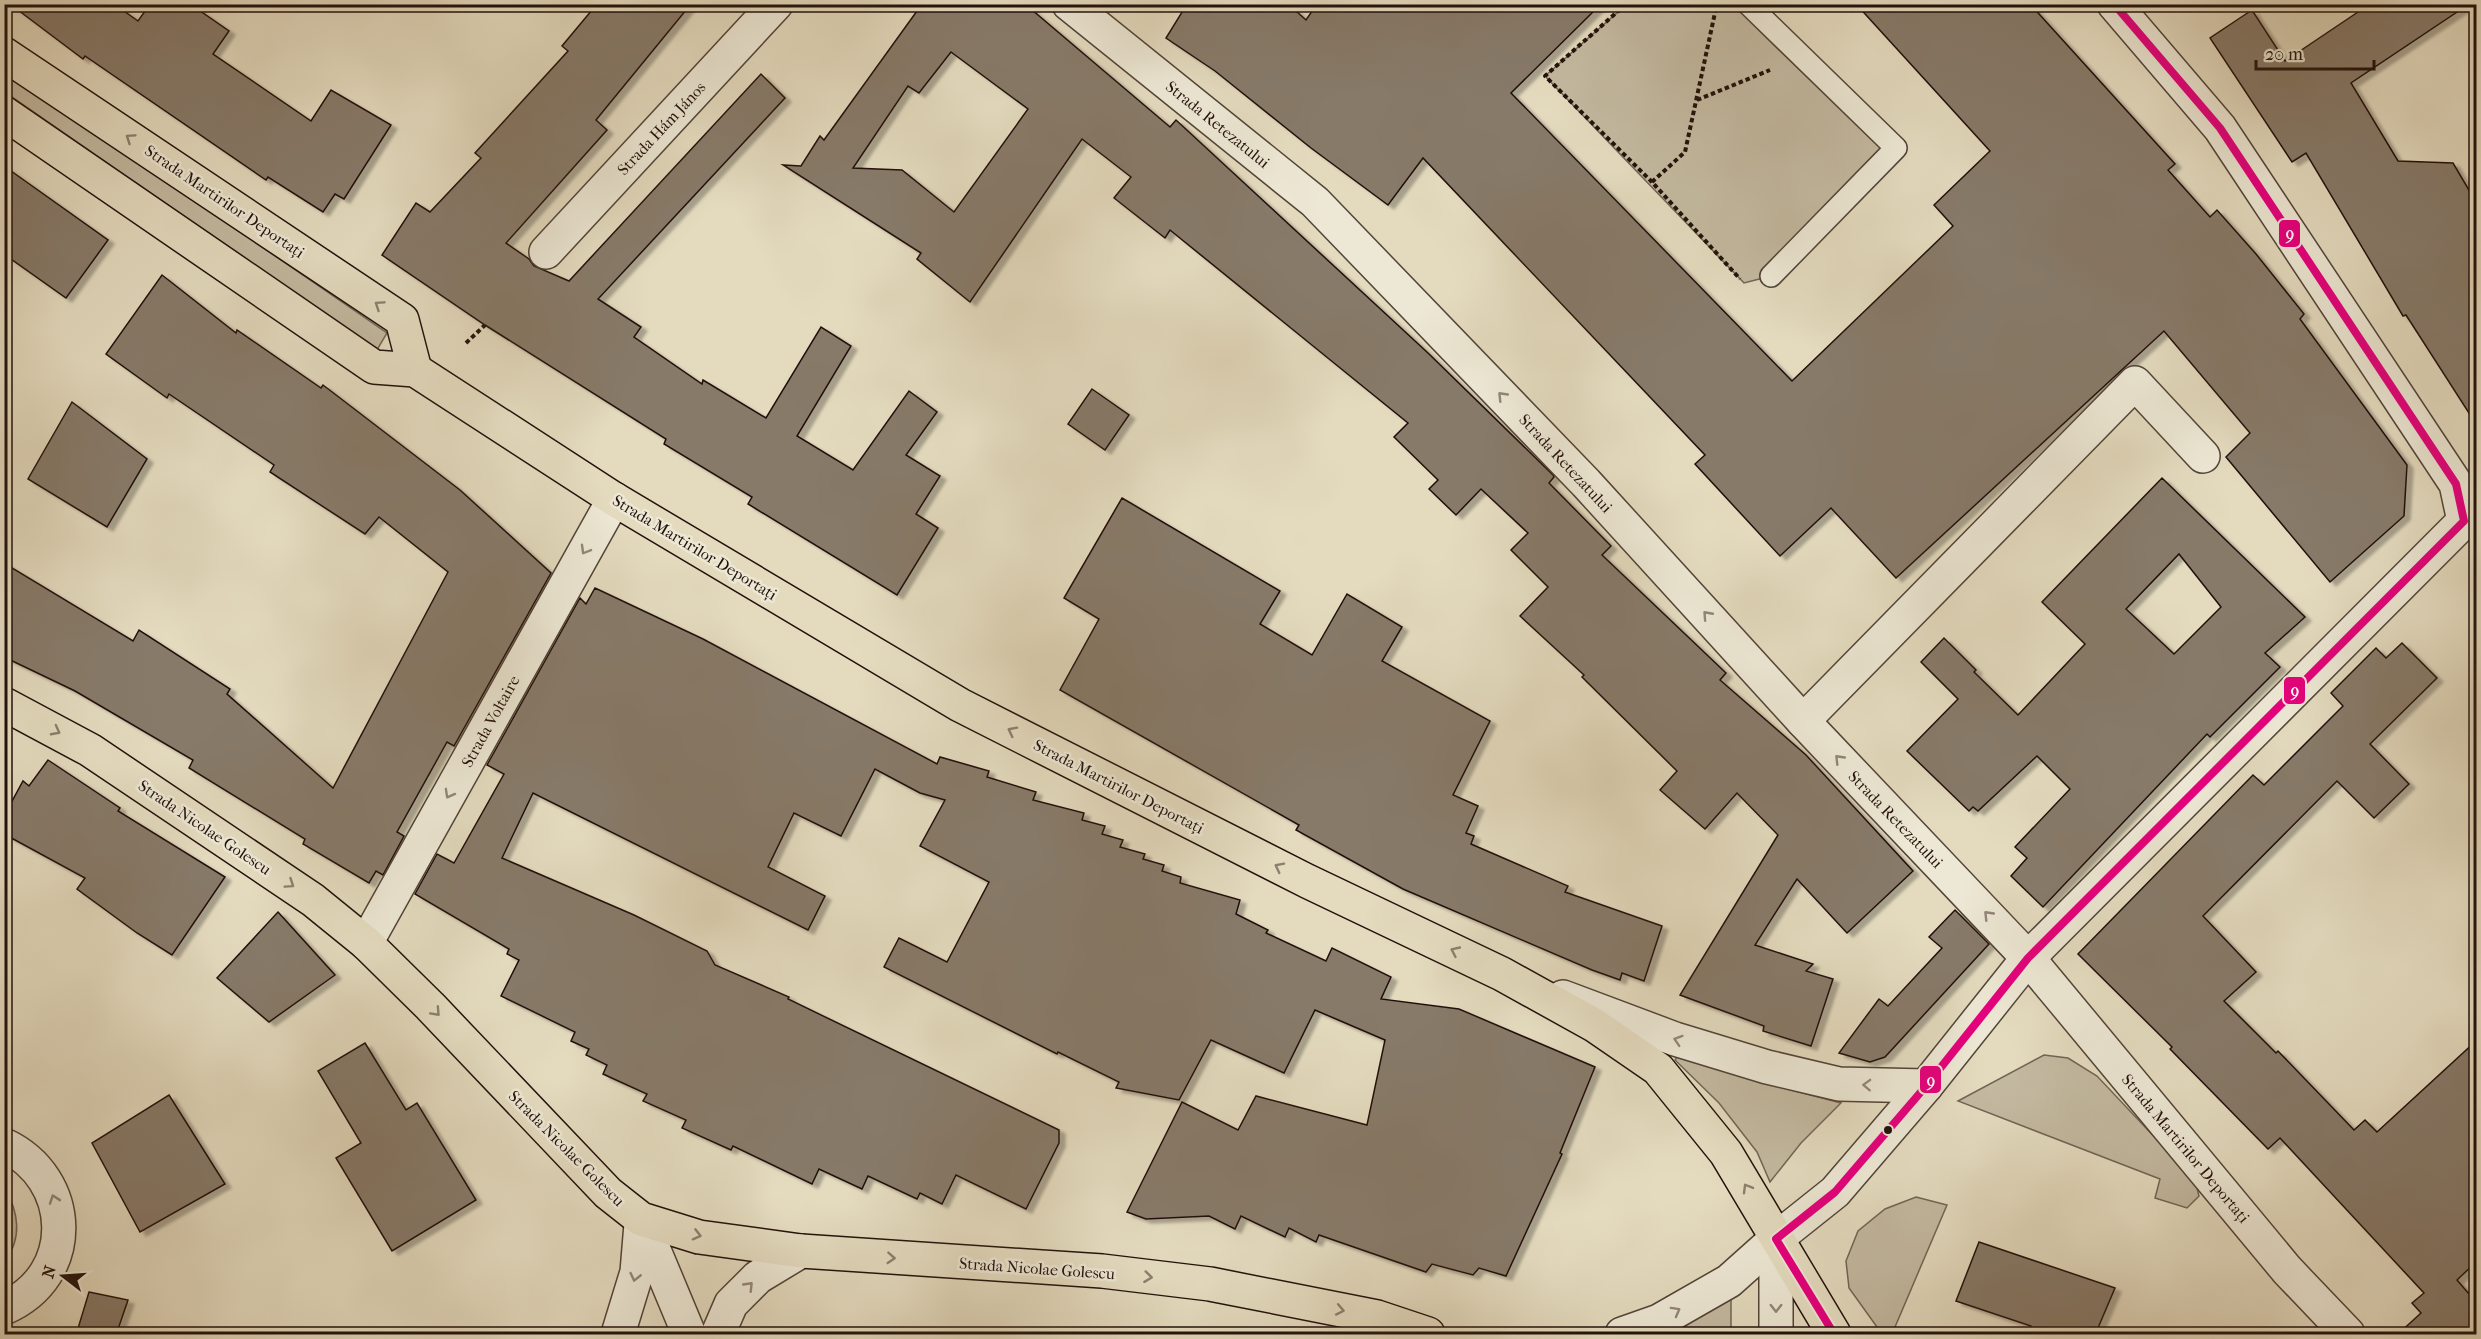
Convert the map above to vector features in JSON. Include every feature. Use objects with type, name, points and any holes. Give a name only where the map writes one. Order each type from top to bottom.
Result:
[{"type":"main road","name":"Strada Martirilor Deportați","points":[[4,54],[402,320],[415,370]]},
{"type":"main road","name":"Strada Martirilor Deportați","points":[[4,113],[374,367],[415,370],[614,499],[960,705],[1307,881],[1502,974],[1594,1025],[1658,1069],[1726,1153],[1776,1239]]},
{"type":"main road","name":"Strada Nicolae Golescu","points":[[4,704],[100,756],[313,900],[366,944],[430,1006],[608,1193],[641,1219],[699,1237],[801,1251],[1102,1271],[1210,1284],[1377,1317],[1428,1335]]},
{"type":"main road","points":[[1776,1239],[1834,1335]]},
{"type":"street","name":"Strada Hám János","points":[[546,252],[776,4]]},
{"type":"street","name":"Strada Retezatului","points":[[1069,4],[1315,202],[1586,483],[1803,721],[2028,958]]},
{"type":"street","points":[[1622,1335],[1659,1321],[1729,1281],[1776,1239],[1835,1192],[1926,1086],[2028,958],[2472,521],[2456,484],[2220,128],[2114,4]]},
{"type":"street","points":[[1803,721],[2135,383],[2203,456]]},
{"type":"street","name":"Strada Voltaire","points":[[366,944],[614,499]]},
{"type":"street","name":"Strada Martirilor Deportați","points":[[2028,958],[2287,1270],[2348,1335]]},
{"type":"street","points":[[1502,974],[1675,1039],[1767,1067],[1839,1084],[1926,1086]]},
{"type":"street","points":[[4,1145],[21,1153],[42,1174],[56,1200],[60,1228],[55,1256],[41,1282],[19,1301],[4,1308]]},
{"type":"street","points":[[618,1335],[637,1272],[641,1219]]},
{"type":"street","points":[[641,1219],[689,1335]]},
{"type":"street","points":[[1776,1239],[1776,1335]]},
{"type":"street","points":[[718,1335],[731,1304],[758,1277],[801,1251]]},
{"type":"lane","points":[[1748,4],[1896,148],[1771,276]]},
{"type":"path","points":[[1626,4],[1545,76],[1652,183],[1744,283],[1771,276]]},
{"type":"path","points":[[1652,183],[1685,152],[1717,4]]},
{"type":"path","points":[[1696,100],[1774,68]]},
{"type":"path","points":[[466,343],[485,325]]},
{"type":"shaded area","points":[[1626,5],[1748,5],[1896,148],[1771,276],[1744,283],[1545,76]]},
{"type":"shaded area","points":[[4,69],[387,333],[377,350],[5,92]]},
{"type":"shaded area","points":[[1680,1053],[1749,1079],[1841,1103],[1801,1143],[1770,1182],[1757,1152],[1719,1103],[1675,1060]]},
{"type":"shaded area","points":[[2044,1055],[2068,1058],[2097,1076],[2195,1180],[2199,1196],[2187,1208],[2155,1198],[2160,1179],[1958,1101]]},
{"type":"shaded area","points":[[5,1189],[13,1206],[17,1224],[11,1252],[5,1260]]},
{"type":"shaded area","points":[[1916,1197],[1947,1205],[1892,1334],[1882,1334],[1849,1288],[1846,1261],[1858,1231],[1885,1209]]},
{"type":"shaded area","points":[[1731,1293],[1731,1334],[1637,1334]]},
{"type":"building","points":[[10,4],[114,4],[138,21],[150,4],[190,4],[229,31],[213,54],[311,121],[331,90],[391,125],[344,199],[335,194],[323,212],[268,177],[266,180],[85,56],[83,59]]},
{"type":"building","points":[[597,4],[691,4],[596,120],[607,130],[506,243],[529,259],[534,266],[569,281],[761,74],[785,98],[598,299],[641,327],[634,337],[702,384],[703,380],[766,418],[821,327],[851,346],[797,436],[853,470],[909,391],[937,412],[906,455],[940,476],[916,514],[938,528],[897,595],[748,504],[752,497],[664,444],[666,439],[485,325],[382,255],[416,203],[430,212],[481,158],[475,153],[568,51],[562,46]]},
{"type":"building","points":[[922,4],[1025,4],[1170,127],[1176,120],[1428,353],[1553,475],[1549,483],[1611,546],[1602,555],[1726,673],[1720,680],[1806,755],[1913,871],[1847,933],[1797,879],[1755,945],[1813,964],[1806,971],[1833,979],[1811,1046],[1763,1031],[1764,1026],[1680,995],[1778,835],[1737,793],[1705,829],[1660,790],[1677,771],[1582,677],[1584,675],[1520,616],[1548,587],[1511,550],[1528,533],[1481,489],[1456,515],[1429,489],[1438,480],[1394,437],[1408,423],[1170,230],[1165,238],[1114,198],[1131,177],[1082,139],[970,302],[917,259],[921,253],[783,165],[801,166],[820,136],[824,140]],"holes":[[[951,52],[1028,109],[954,212],[902,170],[853,168],[908,86],[919,93]]]},
{"type":"building","points":[[1187,4],[1288,4],[1306,20],[1317,4],[1601,4],[1511,93],[1792,381],[1953,226],[1934,205],[1990,151],[1856,4],[2030,4],[2175,164],[2168,170],[2210,217],[2217,210],[2304,314],[2300,319],[2407,465],[2404,516],[2330,582],[2226,457],[2250,433],[2164,331],[1896,578],[1831,508],[1780,556],[1695,464],[1705,455],[1423,158],[1388,205],[1311,148],[1215,71],[1166,38]]},
{"type":"building","points":[[2370,4],[2469,4],[2351,83],[2398,161],[2453,163],[2476,202],[2476,424],[2406,315],[2403,316],[2306,153],[2292,162],[2210,38],[2252,10],[2285,61]]},
{"type":"building","points":[[4,166],[108,240],[66,298],[4,254]]},
{"type":"building","points":[[162,275],[236,333],[237,330],[321,388],[323,385],[460,490],[551,573],[454,746],[447,742],[397,832],[404,836],[383,875],[376,871],[369,883],[303,844],[305,839],[189,768],[193,760],[75,691],[4,657],[4,563],[133,641],[139,630],[230,689],[227,694],[333,788],[448,572],[379,517],[365,534],[270,472],[274,465],[169,394],[167,398],[106,354]]},
{"type":"building","points":[[1092,389],[1129,415],[1105,450],[1068,424]]},
{"type":"building","points":[[72,402],[147,459],[107,527],[28,479]]},
{"type":"building","points":[[2162,478],[2305,617],[2265,653],[2280,667],[2210,737],[2207,734],[2043,907],[2011,876],[2027,858],[2015,847],[2070,789],[2037,756],[1978,811],[1973,807],[1969,811],[1907,751],[1958,699],[1921,662],[1944,638],[1976,670],[1974,672],[2018,715],[2085,644],[2042,602]],"holes":[[[2179,554],[2221,607],[2174,654],[2126,609]]]},
{"type":"building","points":[[1122,498],[1280,591],[1260,624],[1312,655],[1347,594],[1402,627],[1382,661],[1490,721],[1453,795],[1478,806],[1466,833],[1474,836],[1471,844],[1568,886],[1565,892],[1662,926],[1644,981],[1622,973],[1620,980],[1592,970],[1403,889],[1296,830],[1299,825],[1060,690],[1099,619],[1064,598]]},
{"type":"building","points":[[595,588],[703,639],[937,764],[940,757],[989,771],[987,777],[1036,792],[1033,800],[1084,813],[1082,820],[1105,826],[1102,834],[1123,840],[1120,847],[1145,854],[1143,859],[1164,865],[1162,871],[1181,877],[1180,883],[1240,900],[1236,914],[1268,930],[1266,933],[1326,961],[1332,948],[1391,977],[1381,999],[1459,1009],[1595,1067],[1560,1153],[1562,1154],[1506,1276],[1479,1268],[1473,1275],[1432,1264],[1426,1272],[1319,1235],[1316,1242],[1289,1228],[1285,1237],[1241,1216],[1235,1229],[1209,1216],[1146,1219],[1127,1212],[1182,1102],[1238,1130],[1256,1096],[1367,1125],[1385,1040],[1315,1010],[1284,1073],[1211,1040],[1179,1100],[1116,1088],[1119,1082],[1058,1052],[1057,1054],[884,967],[899,938],[947,962],[989,882],[920,846],[945,800],[920,793],[875,769],[841,836],[794,813],[768,867],[825,896],[808,930],[533,793],[502,858],[634,915],[707,951],[715,965],[789,997],[788,999],[1059,1130],[1059,1143],[1026,1209],[956,1175],[942,1204],[920,1193],[917,1199],[868,1176],[862,1189],[819,1169],[812,1184],[733,1146],[731,1150],[682,1128],[686,1120],[643,1101],[647,1094],[603,1074],[607,1065],[586,1055],[589,1049],[571,1041],[575,1032],[501,996],[519,960],[507,954],[509,949],[415,894],[437,854],[454,863],[504,774],[487,765],[580,598],[586,604]]},
{"type":"building","points":[[2402,643],[2437,678],[2370,744],[2409,784],[2374,818],[2337,781],[2203,916],[2256,972],[2224,1001],[2276,1053],[2278,1051],[2354,1130],[2365,1120],[2377,1132],[2476,1041],[2476,1262],[2457,1280],[2476,1302],[2476,1335],[2397,1335],[2421,1313],[2412,1303],[2424,1293],[2280,1138],[2268,1149],[2170,1049],[2172,1047],[2078,954],[2253,775],[2264,785],[2343,706],[2331,693],[2376,648],[2386,658]]},
{"type":"building","points":[[48,760],[120,808],[118,811],[225,877],[172,955],[137,933],[77,889],[85,878],[4,834],[4,816],[23,781],[29,786]]},
{"type":"building","points":[[1955,910],[1989,944],[1885,1057],[1870,1062],[1839,1053],[1879,999],[1888,1006],[1942,948],[1929,937]]},
{"type":"building","points":[[278,912],[335,975],[269,1022],[217,978]]},
{"type":"building","points":[[365,1043],[406,1110],[417,1103],[476,1200],[392,1251],[336,1158],[361,1143],[318,1071]]},
{"type":"building","points":[[169,1095],[225,1184],[140,1232],[92,1143]]},
{"type":"building","points":[[1979,1242],[2115,1288],[2095,1335],[2031,1335],[2031,1326],[1956,1301]]},
{"type":"building","points":[[89,1292],[128,1300],[116,1335],[76,1335]]},
{"type":"transit line","name":"9","points":[[1834,1334],[1776,1239],[1835,1192],[1926,1086],[2028,958],[2464,521],[2456,484],[2220,128],[2114,4]]}]
